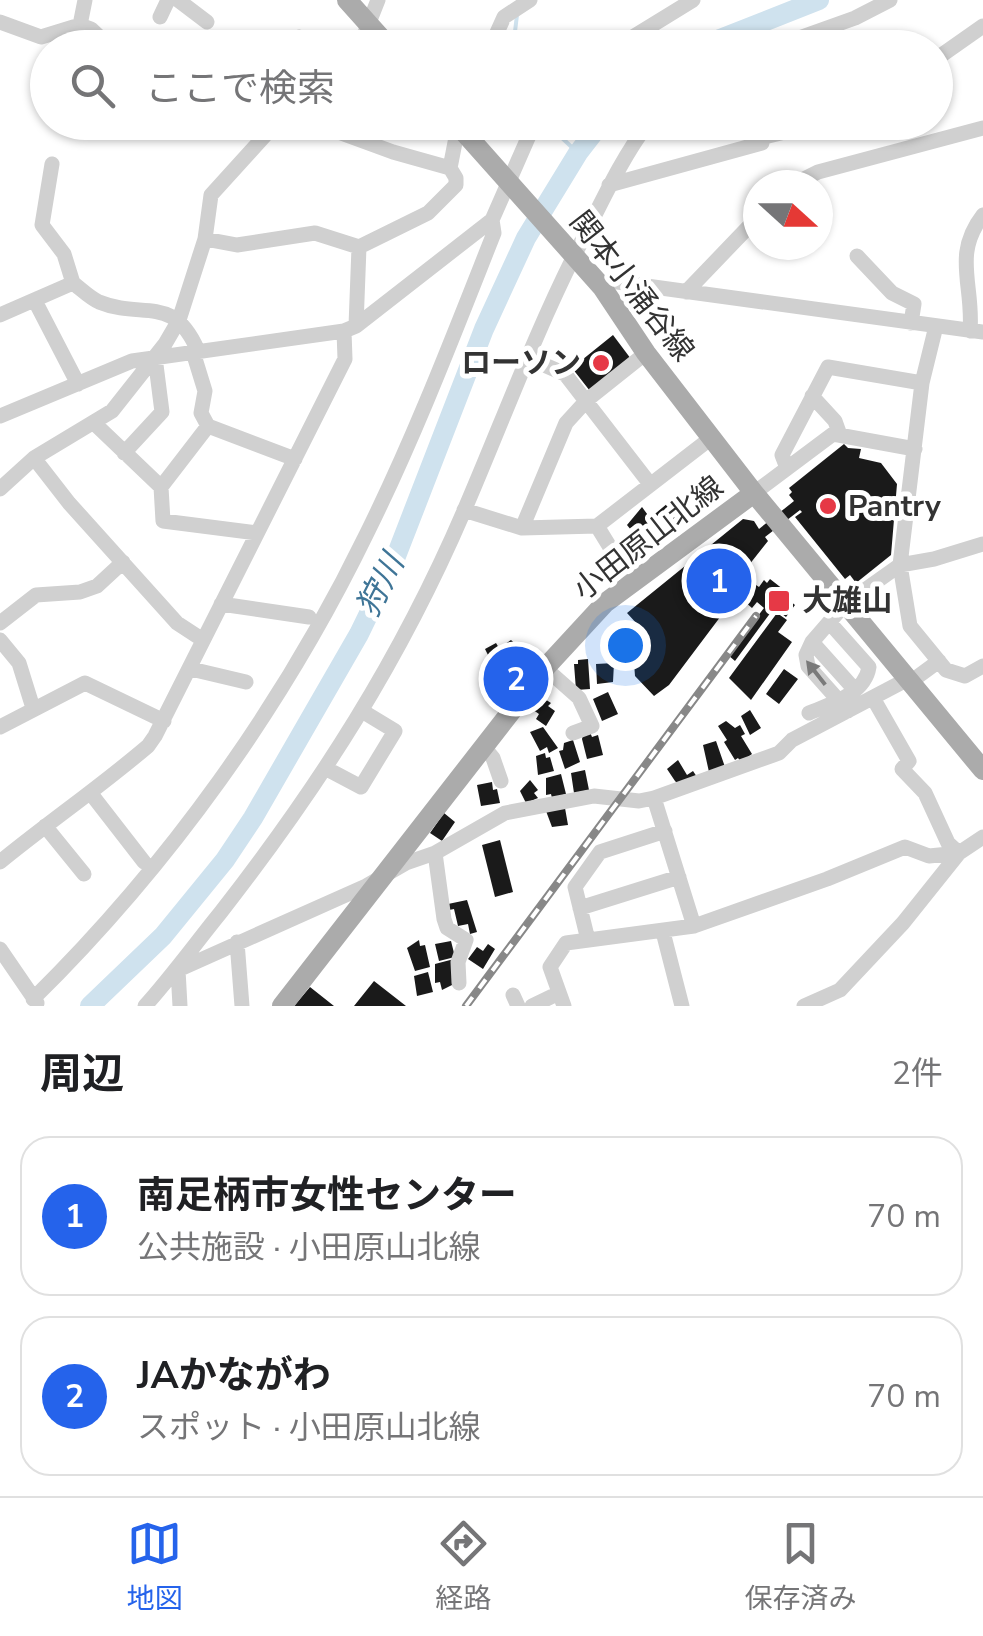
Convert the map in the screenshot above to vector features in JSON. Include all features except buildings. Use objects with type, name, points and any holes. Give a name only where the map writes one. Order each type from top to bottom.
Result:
[{"type":"main road","points":[[347,0],[374,30]]},
{"type":"main road","name":"関本小涌谷線","points":[[472,140],[602,287],[646,353],[754,493]]},
{"type":"main road","name":"小田原山北線","points":[[282,1006],[545,668],[605,602],[754,493],[983,770]]},
{"type":"street","points":[[80,25],[85,0]]},
{"type":"street","points":[[160,17],[168,0]]},
{"type":"street","points":[[178,0],[207,22]]},
{"type":"street","points":[[367,30],[378,0]]},
{"type":"street","points":[[498,30],[504,17],[530,0]]},
{"type":"street","points":[[644,30],[693,0]]},
{"type":"street","points":[[822,30],[890,0]]},
{"type":"street","points":[[0,22],[30,34]]},
{"type":"street","points":[[65,30],[80,25],[91,30]]},
{"type":"street","points":[[953,47],[983,26]]},
{"type":"street","points":[[953,136],[983,128]]},
{"type":"street","points":[[0,489],[34,458],[112,410],[155,357],[179,320],[204,239],[211,194],[262,140]]},
{"type":"street","points":[[359,140],[450,168]]},
{"type":"street","points":[[204,239],[237,245],[315,233],[359,247],[428,212],[456,185],[450,168],[455,140]]},
{"type":"street","points":[[0,416],[132,361],[350,328],[492,220],[515,190],[530,140]]},
{"type":"street","points":[[145,1006],[178,970],[327,769],[362,711],[422,604],[573,253],[636,140]]},
{"type":"street","points":[[609,186],[762,143],[761,140]]},
{"type":"street","points":[[826,170],[938,140]]},
{"type":"street","points":[[52,164],[42,224],[64,254],[73,283],[99,302],[144,308],[187,326],[205,392],[201,414],[208,426],[295,459]]},
{"type":"street","points":[[16,1006],[33,999],[144,878],[222,779],[265,714],[352,562],[394,474],[494,233],[492,220]]},
{"type":"street","points":[[602,287],[610,281],[977,332],[965,247],[980,224]]},
{"type":"street","points":[[686,292],[743,233]]},
{"type":"street","points":[[0,862],[92,795],[148,746],[164,721],[345,360],[359,247]]},
{"type":"street","points":[[856,256],[892,293],[914,304],[911,323]]},
{"type":"street","points":[[0,314],[73,283]]},
{"type":"street","points":[[35,301],[78,384]]},
{"type":"street","points":[[936,326],[922,383],[900,564],[910,626],[938,661],[946,670],[965,676],[983,666]]},
{"type":"street","points":[[522,528],[559,434],[587,400],[646,353]]},
{"type":"street","points":[[124,453],[162,412],[155,357]]},
{"type":"street","points":[[526,358],[565,374],[650,484]]},
{"type":"street","points":[[788,468],[782,455],[828,367],[922,383]]},
{"type":"street","points":[[812,396],[835,421],[840,436]]},
{"type":"street","points":[[94,423],[160,486],[163,520],[257,533]]},
{"type":"street","points":[[160,486],[208,426]]},
{"type":"street","points":[[754,493],[833,434],[915,449]]},
{"type":"street","points":[[464,510],[522,528],[597,526],[711,438]]},
{"type":"street","points":[[34,458],[69,503],[177,623],[203,640]]},
{"type":"street","points":[[597,526],[632,583]]},
{"type":"street","points":[[844,706],[806,661],[812,642],[829,622],[845,604],[900,564],[982,548]]},
{"type":"street","points":[[0,623],[36,596],[80,592],[96,586],[123,562]]},
{"type":"street","points":[[221,604],[309,616]]},
{"type":"street","points":[[178,970],[435,853],[504,814],[594,796],[639,801],[654,798],[779,753],[844,706],[865,681],[868,667],[829,622]]},
{"type":"street","points":[[0,640],[19,662],[33,708]]},
{"type":"street","points":[[812,642],[855,690]]},
{"type":"street","points":[[809,713],[873,698],[938,661]]},
{"type":"street","points":[[545,668],[580,698],[592,726],[573,733]]},
{"type":"street","points":[[191,669],[246,682]]},
{"type":"street","points":[[0,727],[86,684],[164,721]]},
{"type":"street","points":[[873,698],[910,760],[902,769],[925,793],[948,843],[960,853]]},
{"type":"street","points":[[327,769],[361,787],[395,731],[362,711]]},
{"type":"street","points":[[484,747],[493,758],[501,781]]},
{"type":"street","points":[[92,795],[144,862]]},
{"type":"street","points":[[654,798],[694,926]]},
{"type":"street","points":[[45,826],[84,874]]},
{"type":"street","points":[[588,940],[575,887],[600,852],[664,831]]},
{"type":"street","points":[[804,1006],[840,990],[903,923],[960,853],[983,837]]},
{"type":"street","points":[[532,1006],[561,1000],[550,966],[566,943],[694,926],[827,880],[905,846],[929,856],[960,853]]},
{"type":"street","points":[[435,853],[447,928],[466,940],[458,962],[459,983]]},
{"type":"street","points":[[580,908],[679,877]]},
{"type":"street","points":[[662,932],[682,1006]]},
{"type":"street","points":[[237,942],[242,1006]]},
{"type":"street","points":[[0,949],[33,999]]},
{"type":"street","points":[[178,970],[180,1006]]},
{"type":"waterway","name":"狩川","points":[[743,30],[819,0]]},
{"type":"waterway","points":[[515,30],[517,15]]},
{"type":"waterway","points":[[564,140],[578,153]]},
{"type":"waterway","name":"狩川","points":[[90,1006],[163,936],[225,860],[359,634],[393,564],[484,329],[526,238],[588,140]]},
{"type":"railway","points":[[466,1006],[756,616]]},
{"type":"place","name":"ローソン","points":[[601,363]]},
{"type":"place","name":"Pantry","points":[[828,506]]},
{"type":"place","name":"南足柄市女性センター","points":[[719,581]]},
{"type":"place","name":"大雄山","points":[[779,601]]},
{"type":"place","name":"JAかながわ","points":[[516,679]]}]
